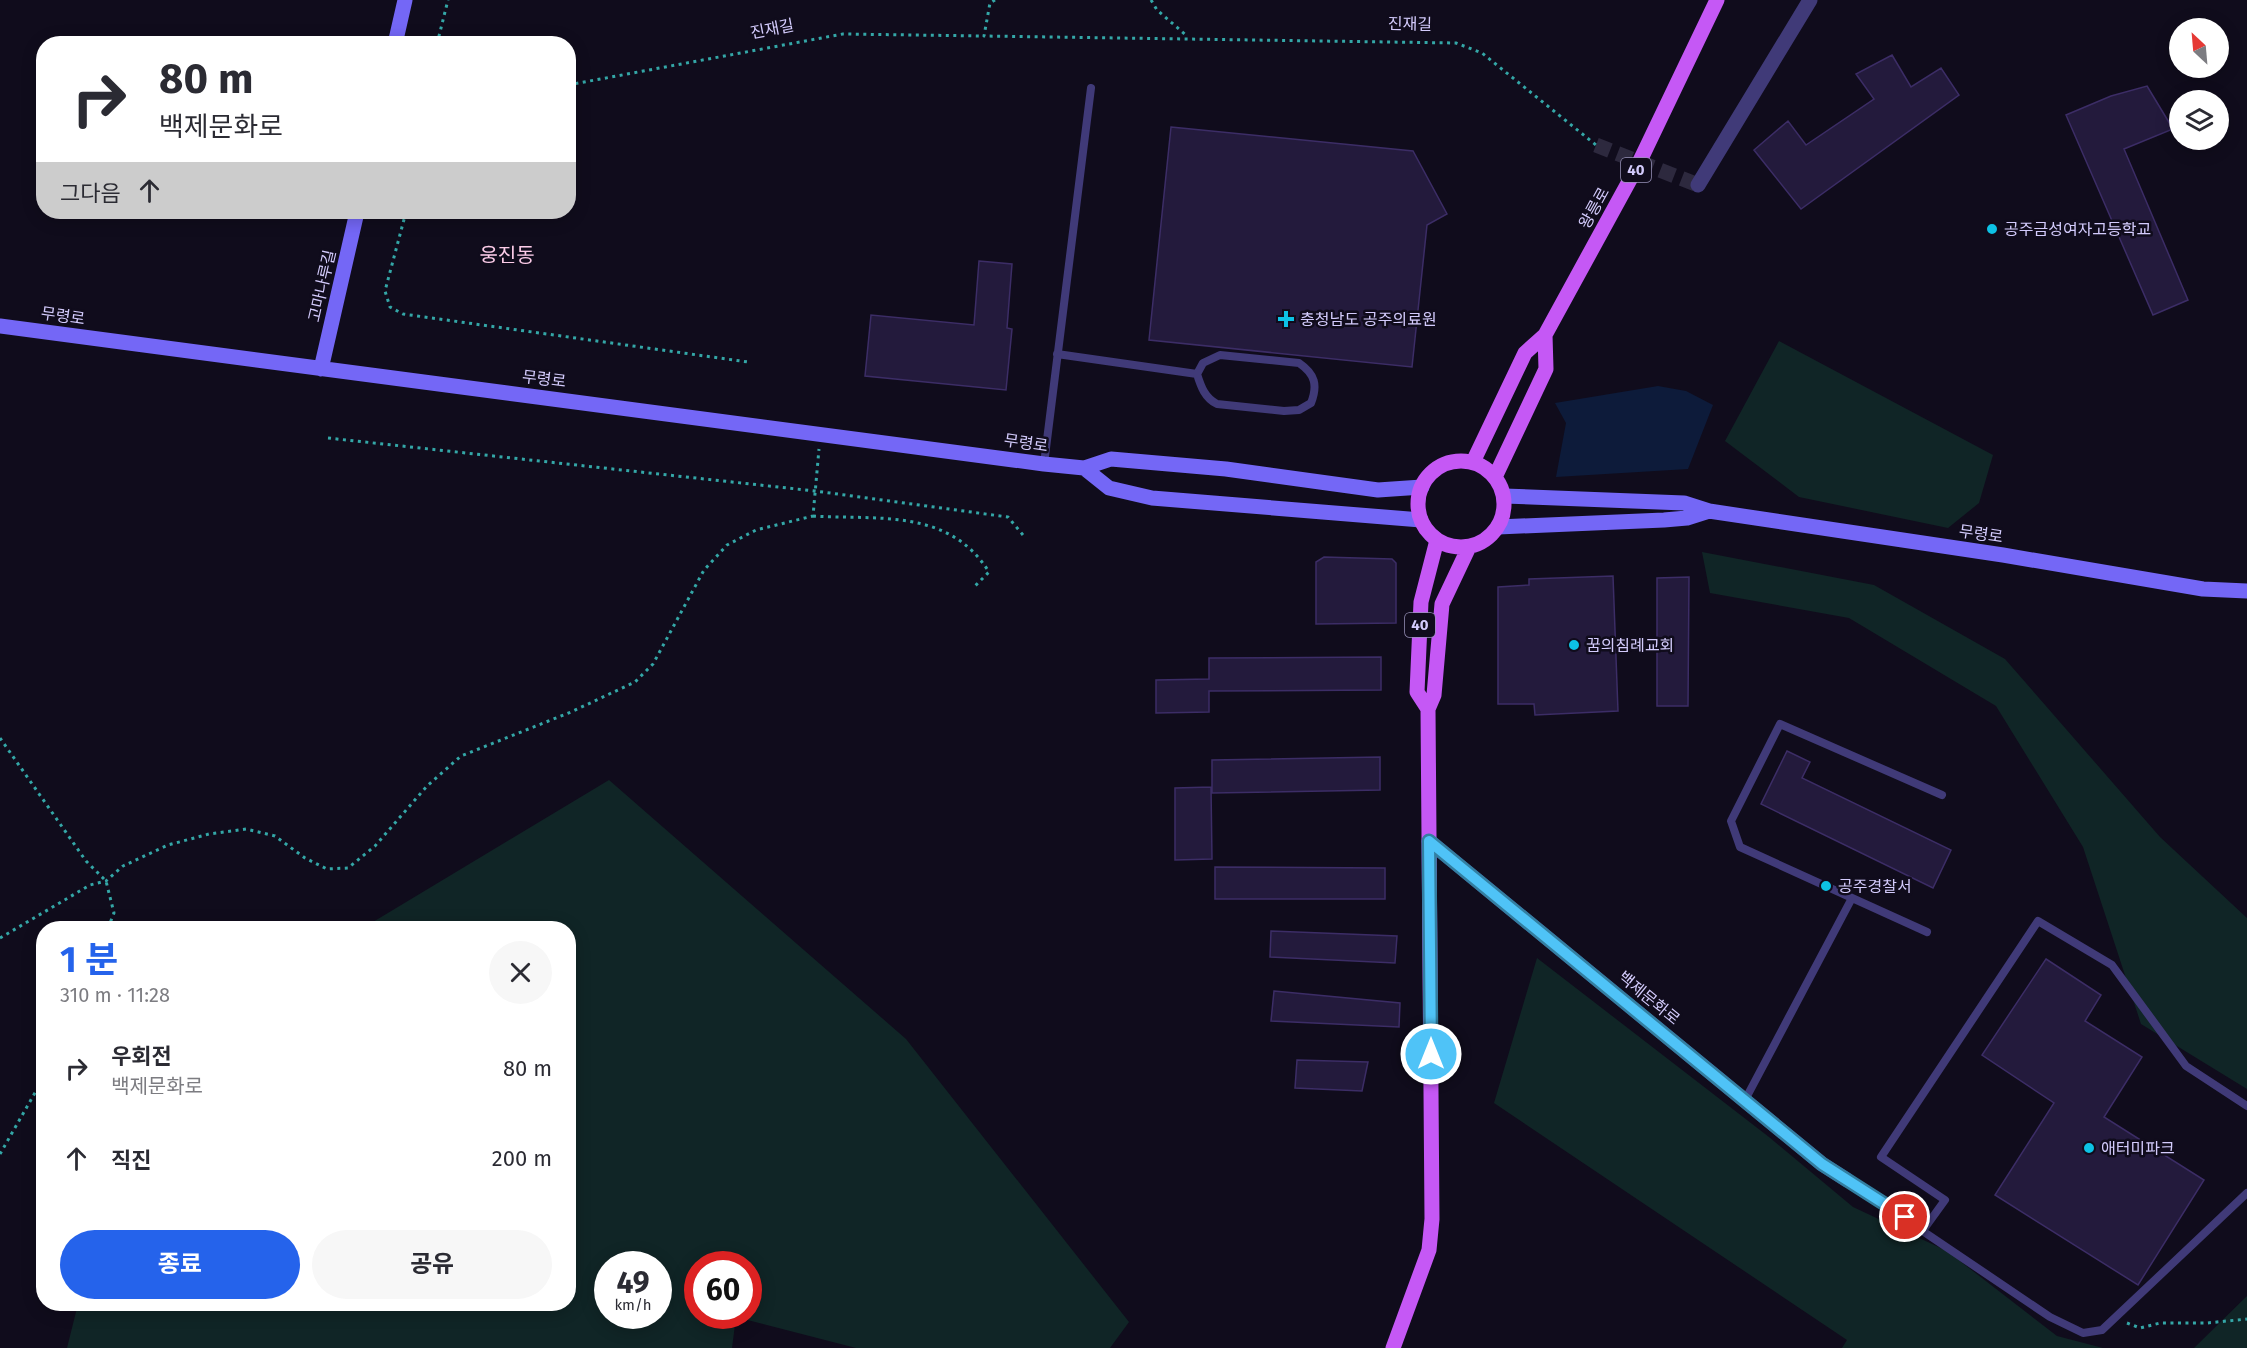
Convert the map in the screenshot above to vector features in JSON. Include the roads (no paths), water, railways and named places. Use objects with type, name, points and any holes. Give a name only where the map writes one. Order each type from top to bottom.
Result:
[{"type":"main road","points":[[397,36],[405,0]]},
{"type":"main road","name":"왕릉로","points":[[1473,462],[1525,353],[1545,335],[1638,165],[1717,0]]},
{"type":"main road","name":"고마나루길","points":[[321,369],[355,219]]},
{"type":"main road","name":"무령로","points":[[0,326],[821,432],[1044,464],[1084,468],[1112,459],[1226,470],[1378,490],[1422,487]]},
{"type":"main road","points":[[1495,477],[1546,369],[1545,335]]},
{"type":"main road","points":[[1473,462],[1485,468],[1495,477],[1504,496],[1503,517],[1490,536],[1469,547],[1447,545],[1428,532],[1418,509],[1422,487],[1433,472],[1448,463],[1473,462]]},
{"type":"main road","points":[[1084,468],[1109,488],[1152,498],[1421,520]]},
{"type":"main road","name":"무령로","points":[[1504,496],[1684,503],[1709,512],[2003,555],[2203,589],[2247,591]]},
{"type":"main road","name":"무령로","points":[[1498,527],[1664,520],[1687,518],[1709,512]]},
{"type":"main road","name":"40","points":[[1428,709],[1416,692],[1421,602],[1437,540]]},
{"type":"main road","name":"40","points":[[1393,1348],[1429,1250],[1432,1219],[1428,709],[1434,695],[1442,604],[1469,547]]},
{"type":"street","points":[[1698,185],[1810,0]]},
{"type":"street","name":"백제문화로","points":[[1429,841],[1822,1164],[1847,1180]]},
{"type":"lane","points":[[1044,464],[1091,88]]},
{"type":"lane","points":[[1057,354],[1197,374]]},
{"type":"lane","points":[[1220,355],[1299,363],[1309,370],[1315,382],[1315,391],[1311,403],[1299,410],[1217,404],[1210,400],[1201,388],[1197,374],[1203,363],[1220,355]]},
{"type":"lane","points":[[1927,932],[1740,847],[1731,821],[1780,724],[1942,795]]},
{"type":"lane","points":[[1745,1100],[1852,898]]},
{"type":"lane","points":[[1924,1229],[1945,1200],[1881,1157],[2038,921],[2112,965],[2186,1066],[2247,1106]]},
{"type":"lane","points":[[1847,1180],[1924,1229],[2050,1317],[2083,1333],[2102,1329],[2247,1193]]},
{"type":"water","points":[[1658,386],[1686,391],[1713,405],[1688,469],[1556,477],[1566,423],[1555,403]]},
{"type":"tunnel","points":[[1596,145],[1698,185]]},
{"type":"place","name":"공주금성여자고등학교","points":[[1992,229]]},
{"type":"place","name":"충청남도 공주의료원","points":[[1286,319]]},
{"type":"place","name":"꿈의침례교회","points":[[1574,645]]},
{"type":"place","name":"공주경찰서","points":[[1826,886]]},
{"type":"place","name":"애터미파크","points":[[2089,1148]]},
{"type":"district","name":"웅진동","points":[[507,255]]}]
